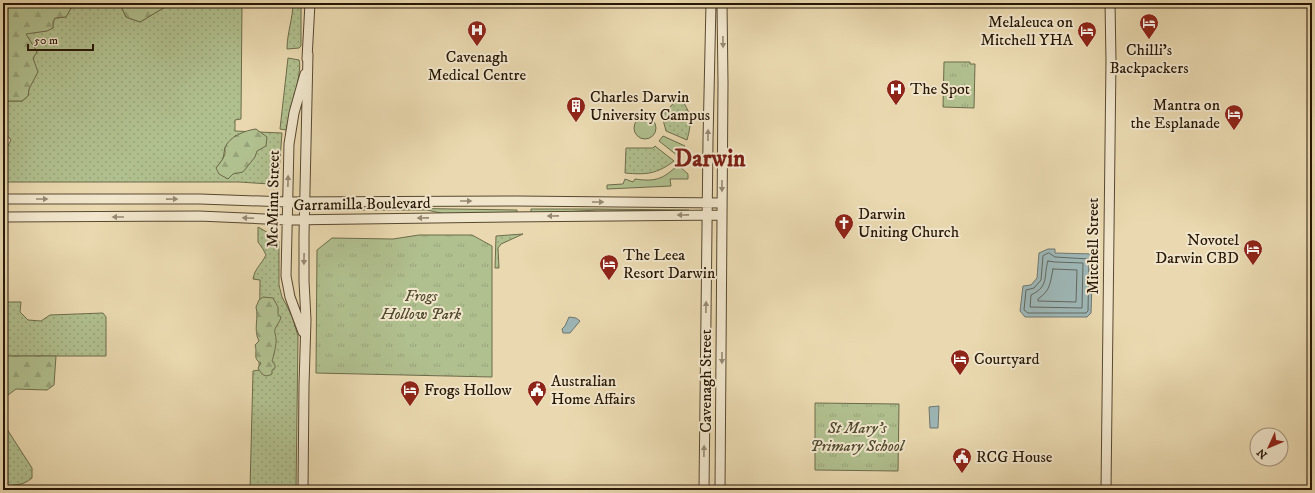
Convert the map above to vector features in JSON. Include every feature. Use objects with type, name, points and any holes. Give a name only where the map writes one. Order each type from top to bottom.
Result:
[{"type":"street","name":"McMinn Street","points":[[303,490],[306,320],[304,281],[304,220],[310,3]]},
{"type":"street","name":"Cavenagh Street","points":[[711,3],[704,487],[720,487],[722,392],[722,3]]},
{"type":"street","name":"Mitchell Street","points":[[1106,490],[1110,3]]},
{"type":"street","name":"McMinn Street","points":[[305,344],[303,332],[287,285],[287,202],[289,139],[299,93],[306,72],[308,54]]},
{"type":"street","points":[[709,83],[723,83]]},
{"type":"street","name":"Garramilla Boulevard","points":[[3,199],[200,199],[287,202],[722,203]]},
{"type":"street","name":"Garramilla Boulevard","points":[[3,217],[199,216],[304,220],[722,215]]},
{"type":"street","points":[[706,280],[722,278]]},
{"type":"street","points":[[705,388],[722,392]]},
{"type":"green space","points":[[3,3],[78,3],[71,8],[66,17],[55,18],[53,28],[47,31],[26,34],[37,52],[33,58],[38,72],[29,89],[28,96],[22,101],[3,101]]},
{"type":"green space","points":[[78,3],[115,3],[121,6],[126,17],[140,22],[165,7],[165,3],[242,3],[241,119],[235,120],[235,131],[282,133],[279,173],[269,184],[239,182],[3,182],[3,155],[11,140],[3,131],[3,101],[22,101],[28,96],[33,58],[37,52],[25,33],[46,31],[53,28],[55,18],[66,17],[71,8]],"holes":[[[236,135],[233,174],[228,179],[216,168],[223,159],[225,147]]]},
{"type":"green space","points":[[115,3],[165,3],[165,7],[140,22],[126,17],[121,6]]},
{"type":"green space","points":[[293,3],[301,3],[301,46],[299,48],[287,49],[288,37]]},
{"type":"green space","points":[[288,58],[299,60],[300,65],[286,130],[280,129]]},
{"type":"green space","points":[[944,62],[970,62],[970,64],[975,64],[974,108],[943,107]]},
{"type":"green space","points":[[679,97],[689,112],[690,117],[690,128],[687,140],[666,131],[662,116]]},
{"type":"green space","points":[[645,117],[653,120],[656,128],[653,136],[645,139],[637,136],[634,128],[637,120]]},
{"type":"green space","points":[[256,129],[267,137],[266,146],[257,151],[255,157],[243,172],[233,174],[228,179],[219,174],[216,168],[225,154],[227,144],[233,137]]},
{"type":"green space","points":[[663,136],[685,146],[678,156],[659,141]]},
{"type":"green space","points":[[655,146],[674,161],[662,169],[651,173],[625,173],[626,148],[653,148]]},
{"type":"green space","points":[[678,165],[688,174],[688,179],[670,179],[671,186],[607,189],[607,185],[623,184],[625,179],[633,182],[635,179],[654,180],[668,174]]},
{"type":"green space","points":[[328,207],[517,210],[517,214],[450,215],[427,210],[328,210]]},
{"type":"green space","points":[[531,209],[689,211],[597,210],[531,214]]},
{"type":"green space","points":[[258,227],[277,238],[279,242],[279,285],[282,297],[292,316],[298,336],[296,490],[250,490],[253,371],[259,370],[260,280],[253,279],[257,269],[266,255],[258,242]]},
{"type":"green space","points":[[523,234],[501,244],[498,248],[499,268],[495,268],[496,236]]},
{"type":"green space","name":"Frogs Hollow Park","points":[[419,235],[472,235],[492,246],[492,377],[316,373],[317,250],[332,238],[393,239]]},
{"type":"green space","points":[[263,297],[273,298],[278,307],[278,314],[281,317],[275,330],[276,343],[272,361],[275,368],[272,370],[272,374],[267,376],[262,374],[258,368],[261,363],[256,358],[255,345],[259,341],[256,333],[256,307],[259,300]]},
{"type":"green space","points":[[3,302],[21,302],[20,312],[28,320],[41,321],[50,315],[103,313],[106,317],[106,356],[3,356]]},
{"type":"green space","points":[[3,356],[56,356],[54,385],[47,390],[16,389],[4,398]]},
{"type":"green space","name":"St Mary's Primary School","points":[[815,403],[899,404],[898,471],[815,470]]},
{"type":"green space","points":[[3,423],[32,468],[32,478],[22,484],[3,486]]},
{"type":"water","points":[[1048,249],[1055,249],[1055,253],[1093,254],[1091,313],[1087,317],[1025,317],[1020,311],[1023,286],[1031,285],[1037,278],[1039,253]]},
{"type":"water","points":[[569,317],[576,318],[580,321],[570,333],[563,333],[562,329]]},
{"type":"water","points":[[939,406],[938,428],[930,428],[929,407]]},
{"type":"place","name":"Chilli's Backpackers","points":[[1149,40]]},
{"type":"place","name":"Cavenagh Medical Centre","points":[[477,47]]},
{"type":"place","name":"Melaleuca on Mitchell YHA","points":[[1087,48]]},
{"type":"place","name":"The Spot","points":[[896,106]]},
{"type":"place","name":"Charles Darwin University Campus","points":[[576,123]]},
{"type":"place","name":"Mantra on the Esplanade","points":[[1234,131]]},
{"type":"place","name":"Darwin Uniting Church","points":[[844,240]]},
{"type":"place","name":"Novotel Darwin CBD","points":[[1253,266]]},
{"type":"place","name":"The Leea Resort Darwin","points":[[609,281]]},
{"type":"place","name":"Courtyard","points":[[960,376]]},
{"type":"place","name":"Frogs Hollow","points":[[410,407]]},
{"type":"place","name":"Australian Home Affairs","points":[[537,407]]},
{"type":"place","name":"RCG House","points":[[962,474]]},
{"type":"district","name":"Darwin","points":[[710,159]]}]
